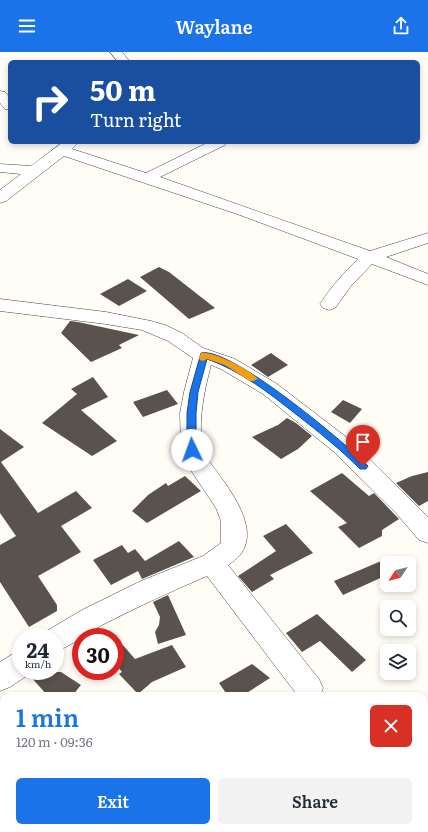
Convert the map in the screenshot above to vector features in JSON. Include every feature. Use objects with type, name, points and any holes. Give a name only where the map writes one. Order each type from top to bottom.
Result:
[{"type":"street","points":[[116,52],[122,60]]},
{"type":"street","points":[[0,95],[8,104]]},
{"type":"street","points":[[146,178],[216,144]]},
{"type":"street","points":[[0,198],[67,145],[146,178],[370,257],[428,280]]},
{"type":"street","points":[[0,168],[34,171]]},
{"type":"street","points":[[329,304],[345,282],[370,257],[428,238]]},
{"type":"street","points":[[0,305],[106,318],[144,325],[158,329],[175,337],[189,348],[228,364],[264,385],[342,446],[404,507],[428,533]]},
{"type":"street","points":[[64,634],[91,618],[212,563],[231,549],[235,535],[233,521],[227,505],[196,460],[192,450],[192,406],[194,392],[204,355]]},
{"type":"street","points":[[212,563],[309,688]]},
{"type":"street","points":[[0,678],[12,670]]},
{"type":"building","points":[[159,267],[169,272],[215,308],[189,319],[140,277]]},
{"type":"building","points":[[128,279],[147,291],[119,306],[100,294]]},
{"type":"building","points":[[70,321],[139,335],[119,345],[122,348],[91,362],[61,333]]},
{"type":"building","points":[[271,353],[288,365],[268,377],[251,365]]},
{"type":"building","points":[[93,377],[108,397],[81,410],[117,441],[92,456],[42,423],[77,394],[71,389]]},
{"type":"building","points":[[167,390],[178,404],[143,417],[133,402]]},
{"type":"building","points":[[343,400],[362,409],[350,423],[331,412]]},
{"type":"building","points":[[287,418],[296,423],[312,436],[298,449],[281,459],[252,437],[278,425]]},
{"type":"building","points":[[0,429],[24,447],[1,462],[38,513],[76,491],[92,508],[61,526],[81,552],[38,576],[57,605],[57,611],[29,627],[0,582],[0,545],[16,536],[0,513]]},
{"type":"building","points":[[428,472],[428,501],[419,506],[396,483],[412,476]]},
{"type":"building","points":[[342,473],[369,496],[374,493],[399,519],[382,530],[382,536],[359,548],[338,527],[347,523],[310,491]]},
{"type":"building","points":[[185,476],[201,491],[147,523],[132,511],[148,495],[166,483],[168,486]]},
{"type":"building","points":[[286,524],[313,553],[270,575],[274,579],[252,592],[238,576],[276,551],[263,536]]},
{"type":"building","points":[[179,541],[194,557],[142,579],[138,571],[111,585],[93,560],[122,545],[128,553],[135,549],[145,561]]},
{"type":"building","points":[[380,562],[380,578],[343,595],[334,581]]},
{"type":"building","points":[[168,595],[186,635],[158,644],[155,632],[159,625],[160,617],[153,602]]},
{"type":"building","points":[[317,614],[366,660],[352,672],[320,641],[302,652],[286,633]]},
{"type":"building","points":[[172,645],[186,667],[152,682],[140,692],[136,692],[124,679],[124,646],[135,659]]},
{"type":"building","points":[[252,664],[270,678],[248,692],[225,692],[219,683]]},
{"type":"building","points":[[64,674],[81,685],[75,692],[44,692],[34,680],[64,680]]},
{"type":"slow traffic","points":[[203,358],[204,355],[228,364],[253,379]]},
{"type":"route","points":[[192,450],[191,413],[194,392],[204,355],[228,364],[270,389],[342,446],[363,466]]}]
